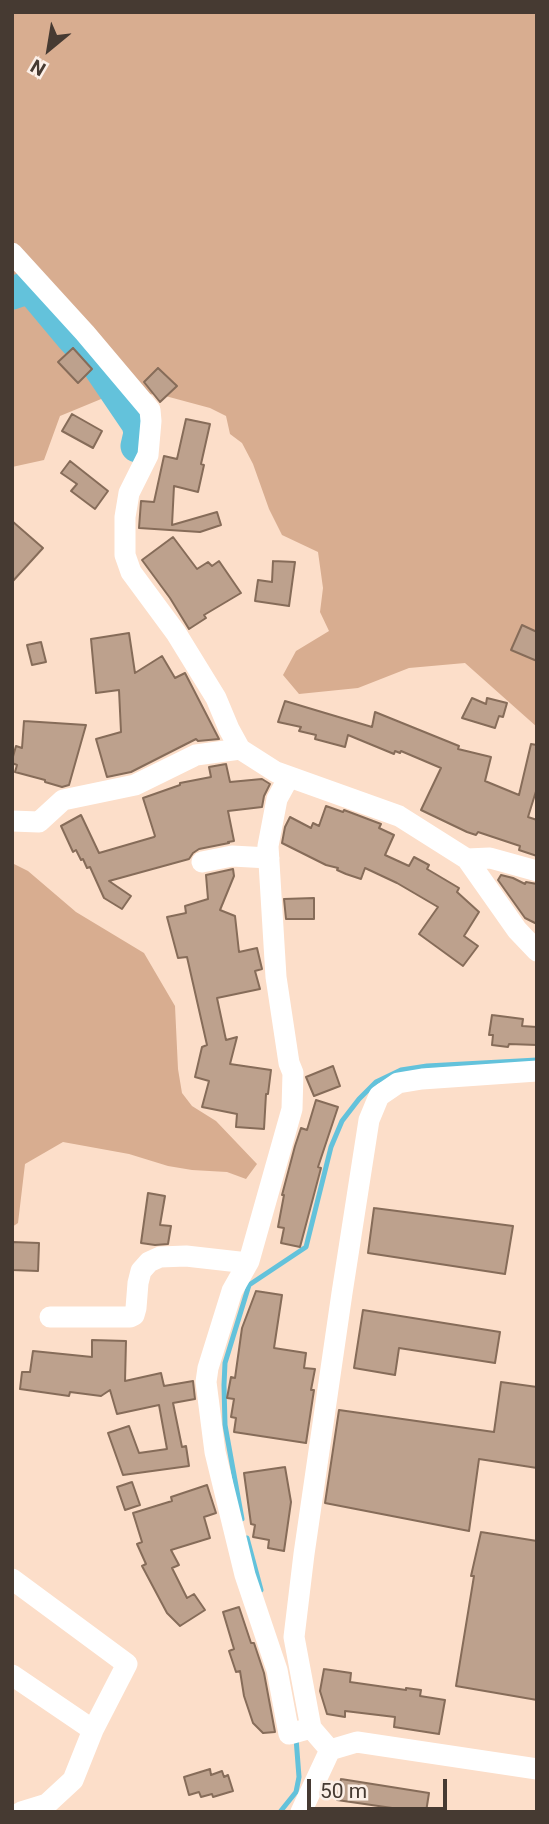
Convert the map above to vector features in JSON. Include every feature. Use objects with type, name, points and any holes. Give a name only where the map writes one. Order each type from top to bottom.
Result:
[{"type":"street","points":[[12,253],[150,410],[148,455],[129,493],[125,517],[125,555],[131,572],[176,633],[216,698],[240,749],[276,772],[399,816],[467,859],[517,930],[537,951]]},
{"type":"street","points":[[12,821],[39,822],[63,800],[135,785],[196,755],[240,749]]},
{"type":"street","points":[[289,776],[277,799],[268,846],[276,977],[289,1063],[293,1073],[292,1109],[248,1263],[232,1291],[206,1382],[215,1452],[245,1575],[277,1670],[289,1734],[312,1728]]},
{"type":"street","points":[[202,862],[232,856],[269,858]]},
{"type":"street","points":[[467,859],[490,858],[537,871]]},
{"type":"street","points":[[330,1750],[312,1728],[294,1637],[369,1120],[379,1096],[398,1083],[537,1071]]},
{"type":"street","points":[[50,1317],[134,1315],[141,1271],[149,1262],[160,1257],[186,1256],[248,1263]]},
{"type":"street","points":[[12,1579],[127,1664],[93,1730],[73,1780],[47,1804],[21,1812]]},
{"type":"street","points":[[12,1675],[93,1730]]},
{"type":"street","points":[[302,1812],[330,1750],[356,1742],[537,1769]]},
{"type":"shaded area","points":[[12,12],[537,12],[537,727],[465,663],[409,668],[358,688],[299,694],[283,675],[296,651],[329,631],[320,612],[323,588],[318,552],[282,535],[242,443],[230,434],[226,416],[210,408],[158,394],[106,397],[60,416],[44,460],[12,467]]},
{"type":"shaded area","points":[[12,863],[28,871],[76,912],[144,953],[175,1006],[182,1093],[192,1106],[216,1121],[257,1164],[246,1179],[227,1172],[168,1166],[129,1154],[63,1142],[25,1164],[18,1223],[12,1227]]},
{"type":"building","points":[[73,348],[92,369],[78,383],[58,362]]},
{"type":"building","points":[[158,368],[177,386],[160,402],[144,382]]},
{"type":"building","points":[[72,414],[102,431],[93,448],[62,431]]},
{"type":"building","points":[[186,419],[210,424],[198,492],[174,486],[172,525],[217,512],[221,525],[200,532],[139,528],[141,501],[154,502],[164,456],[177,459]]},
{"type":"building","points":[[70,461],[108,491],[95,509],[71,491],[77,484],[61,473]]},
{"type":"building","points":[[12,521],[43,548],[12,582]]},
{"type":"building","points":[[173,537],[197,569],[208,562],[212,566],[219,561],[241,593],[204,615],[206,618],[189,629],[142,560]]},
{"type":"building","points":[[273,561],[295,562],[289,606],[255,601],[258,580],[272,582]]},
{"type":"building","points":[[522,625],[537,632],[537,661],[511,650]]},
{"type":"building","points":[[129,633],[135,673],[162,656],[175,678],[185,673],[219,739],[196,739],[131,772],[107,777],[96,739],[121,732],[119,690],[96,693],[91,639]]},
{"type":"building","points":[[41,642],[46,662],[32,665],[27,645]]},
{"type":"building","points":[[472,698],[486,704],[487,698],[507,703],[503,717],[499,716],[495,728],[462,718]]},
{"type":"building","points":[[285,701],[372,727],[375,712],[459,746],[458,749],[491,757],[485,781],[519,795],[531,744],[537,745],[537,788],[528,817],[537,820],[537,856],[519,850],[520,846],[478,832],[476,835],[467,832],[421,810],[441,768],[401,751],[395,751],[394,754],[348,735],[345,747],[315,739],[316,735],[299,731],[301,727],[278,722]]},
{"type":"building","points":[[24,721],[86,725],[69,785],[62,787],[15,772],[17,765],[12,763],[12,760],[16,746],[22,748]]},
{"type":"building","points":[[226,764],[230,782],[262,779],[270,784],[262,807],[228,811],[234,841],[199,849],[189,859],[109,881],[131,896],[122,909],[104,898],[90,867],[87,868],[76,850],[73,852],[61,826],[81,815],[99,853],[154,837],[143,798],[180,783],[211,777],[209,767]]},
{"type":"building","points":[[326,806],[381,824],[379,828],[394,835],[385,855],[409,866],[414,857],[429,865],[427,869],[459,888],[457,892],[479,912],[464,936],[478,946],[463,966],[419,934],[438,907],[365,868],[361,879],[282,843],[290,817],[311,828],[313,823],[319,826]]},
{"type":"building","points":[[233,869],[234,876],[220,910],[235,916],[239,952],[257,948],[262,969],[255,971],[260,989],[217,998],[226,1040],[237,1037],[230,1064],[271,1070],[266,1094],[264,1129],[236,1127],[237,1114],[202,1107],[209,1081],[195,1077],[202,1047],[207,1045],[187,957],[178,958],[167,917],[186,913],[185,906],[208,899],[206,875]]},
{"type":"building","points":[[501,875],[525,884],[537,884],[537,924],[525,918],[498,880]]},
{"type":"building","points":[[314,898],[314,919],[286,919],[284,899]]},
{"type":"building","points":[[492,1015],[523,1019],[522,1026],[537,1027],[537,1045],[492,1045],[493,1035],[489,1035]]},
{"type":"building","points":[[333,1066],[340,1086],[314,1096],[306,1077]]},
{"type":"building","points":[[316,1100],[338,1107],[318,1167],[321,1168],[300,1247],[281,1243],[284,1228],[278,1227],[282,1195],[295,1146],[301,1128],[307,1130]]},
{"type":"building","points":[[148,1193],[165,1196],[160,1225],[171,1226],[168,1244],[141,1243]]},
{"type":"building","points":[[374,1208],[513,1226],[505,1274],[368,1253]]},
{"type":"building","points":[[12,1242],[39,1243],[38,1271],[12,1270]]},
{"type":"building","points":[[256,1291],[282,1295],[274,1348],[306,1353],[304,1368],[315,1369],[306,1443],[234,1432],[236,1418],[231,1417],[234,1399],[227,1398],[231,1377],[235,1378],[242,1328]]},
{"type":"building","points":[[363,1310],[500,1332],[495,1363],[399,1348],[395,1375],[354,1368]]},
{"type":"building","points":[[92,1340],[126,1341],[125,1381],[161,1373],[164,1386],[193,1381],[195,1399],[173,1403],[182,1447],[186,1446],[189,1466],[123,1475],[108,1433],[129,1426],[139,1453],[167,1449],[159,1405],[117,1414],[110,1390],[101,1396],[70,1392],[69,1396],[20,1389],[22,1372],[30,1372],[33,1351],[92,1357]]},
{"type":"building","points":[[501,1382],[537,1387],[537,1468],[479,1459],[469,1531],[325,1503],[339,1410],[494,1432]]},
{"type":"building","points":[[285,1467],[291,1502],[284,1551],[268,1548],[269,1540],[253,1537],[255,1525],[251,1524],[244,1473]]},
{"type":"building","points":[[132,1482],[140,1505],[125,1510],[117,1487]]},
{"type":"building","points":[[207,1485],[216,1513],[204,1517],[210,1538],[171,1550],[179,1565],[172,1568],[187,1598],[194,1594],[205,1610],[180,1626],[167,1613],[142,1566],[146,1564],[137,1544],[142,1542],[133,1513],[172,1501],[171,1497]]},
{"type":"building","points":[[481,1532],[537,1541],[537,1700],[456,1686],[474,1576],[471,1576]]},
{"type":"building","points":[[239,1607],[264,1673],[275,1732],[263,1733],[253,1723],[244,1696],[240,1671],[236,1672],[229,1651],[234,1649],[223,1612]]},
{"type":"building","points":[[324,1669],[351,1673],[350,1682],[421,1690],[420,1696],[445,1700],[439,1734],[394,1727],[395,1717],[345,1711],[345,1717],[327,1714],[320,1691]]},
{"type":"building","points":[[210,1769],[211,1775],[222,1771],[224,1777],[228,1775],[233,1791],[213,1797],[212,1794],[201,1797],[199,1792],[189,1795],[184,1777]]},
{"type":"building","points":[[341,1779],[429,1793],[426,1812],[399,1812],[399,1809],[337,1800]]},
{"type":"waterway","points":[[12,293],[30,287],[98,365],[138,424],[140,433],[137,446]]},
{"type":"waterway","points":[[242,1519],[225,1425],[225,1363],[249,1285],[306,1247],[331,1147],[342,1121],[376,1082],[401,1070],[537,1060]]},
{"type":"waterway","points":[[247,1538],[261,1590]]},
{"type":"waterway","points":[[280,1812],[296,1792],[299,1777],[296,1738]]}]
